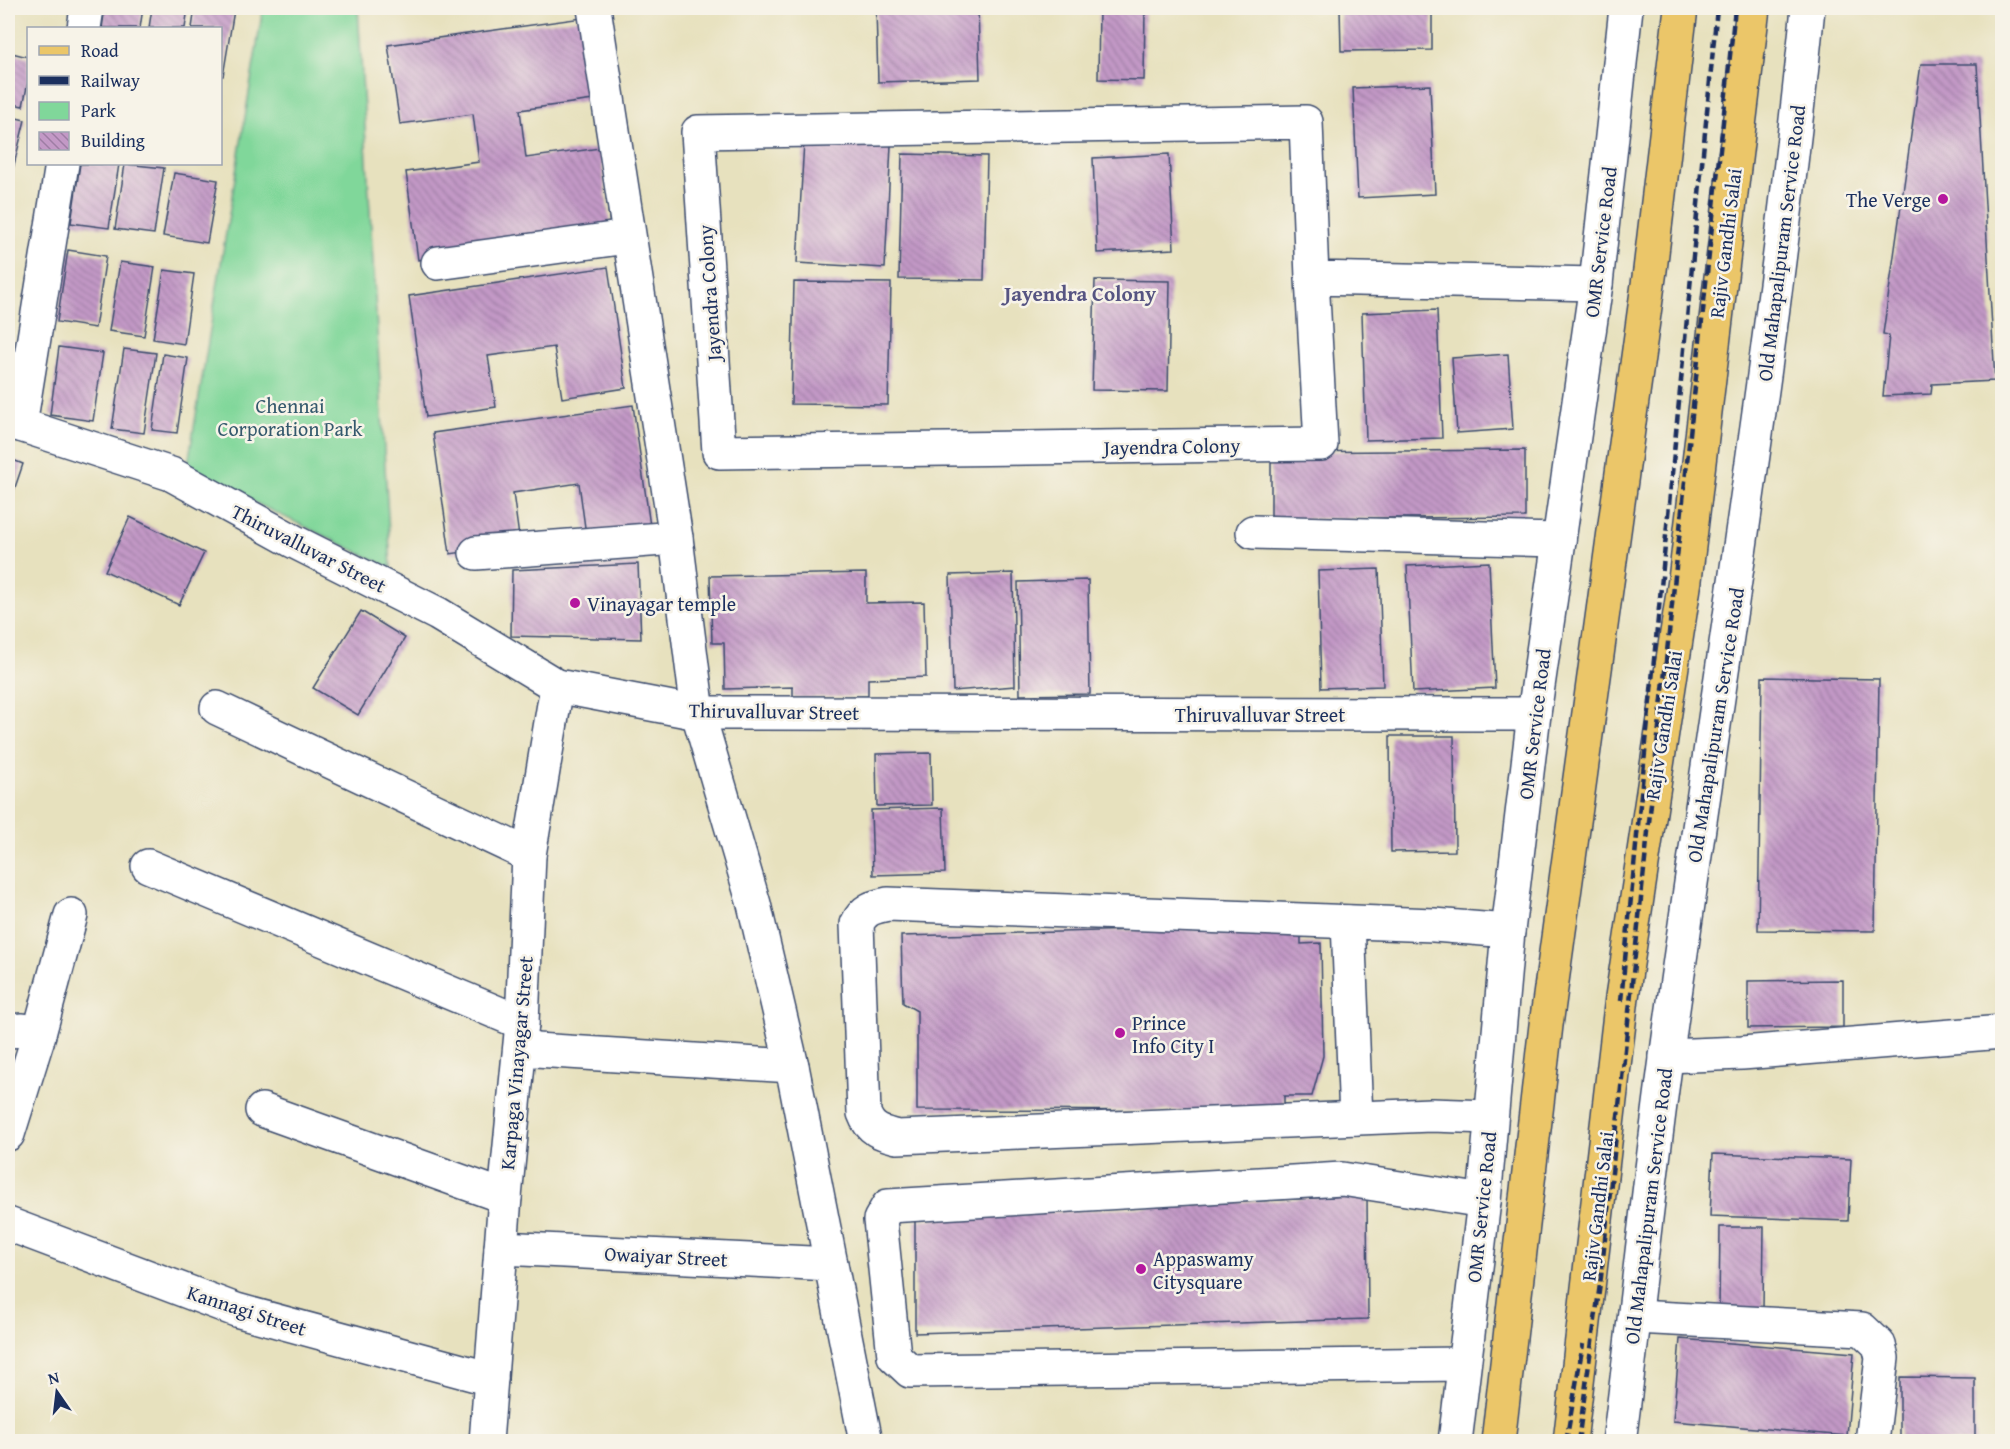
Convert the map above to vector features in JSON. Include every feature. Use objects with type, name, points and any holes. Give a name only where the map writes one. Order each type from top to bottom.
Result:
[{"type":"main road","points":[[1498,1442],[1548,1013],[1650,270],[1681,8]]},
{"type":"main road","name":"Rajiv Gandhi Salai","points":[[1570,1442],[1622,997],[1685,580],[1753,8]]},
{"type":"street","points":[[84,27],[87,8]]},
{"type":"street","points":[[594,8],[627,237],[676,538],[698,713],[754,904],[792,1066],[866,1442]]},
{"type":"street","name":"OMR Service Road","points":[[1455,1442],[1484,1201],[1508,931],[1534,714],[1596,284],[1626,8]]},
{"type":"street","name":"Old Mahapalipuram Service Road","points":[[1619,1442],[1666,1056],[1731,622],[1793,154],[1808,8]]},
{"type":"street","name":"Jayendra Colony","points":[[1306,122],[1312,278],[1320,444],[719,452],[698,132],[1306,122]]},
{"type":"street","points":[[14,423],[62,165]]},
{"type":"street","points":[[438,263],[627,237]]},
{"type":"street","points":[[1312,278],[1596,284]]},
{"type":"street","name":"Thiruvalluvar Street","points":[[14,423],[171,474],[293,541],[438,614],[557,686],[698,713],[1534,714]]},
{"type":"street","points":[[1253,532],[1559,540]]},
{"type":"street","points":[[476,553],[676,538]]},
{"type":"street","name":"Karpaga Vinayagar Street","points":[[486,1442],[505,1197],[521,1036],[529,855],[557,686]]},
{"type":"street","points":[[217,708],[529,855]]},
{"type":"street","points":[[148,866],[521,1036],[792,1066]]},
{"type":"street","points":[[1490,1117],[1439,1115],[897,1137],[881,1133],[868,1125],[864,1113],[857,924],[862,914],[872,907],[888,904],[1348,922],[1508,931]]},
{"type":"street","points":[[8,1134],[39,1038],[71,915]]},
{"type":"street","points":[[1348,922],[1356,1118]]},
{"type":"street","points":[[8,1030],[23,1030],[39,1038]]},
{"type":"street","points":[[1666,1056],[1742,1053],[2002,1032]]},
{"type":"street","points":[[262,1110],[505,1197]]},
{"type":"street","points":[[1463,1364],[910,1371],[894,1356],[880,1220],[888,1206],[1342,1179],[1484,1201]]},
{"type":"street","name":"Kannagi Street","points":[[8,1224],[236,1310],[491,1379]]},
{"type":"street","name":"Owaiyar Street","points":[[501,1248],[831,1264]]},
{"type":"street","points":[[1636,1317],[1862,1329],[1879,1345],[1882,1358],[1872,1442]]},
{"type":"green space","name":"Chennai Corporation Park","points":[[263,8],[358,8],[391,568],[187,470]]},
{"type":"building","points":[[105,8],[143,8],[140,27],[102,27]]},
{"type":"building","points":[[152,8],[188,8],[185,27],[149,27]]},
{"type":"building","points":[[195,8],[234,10],[223,76],[222,27],[192,27]]},
{"type":"building","points":[[876,8],[978,8],[980,79],[878,82]]},
{"type":"building","points":[[1099,8],[1145,8],[1144,80],[1098,79]]},
{"type":"building","points":[[1340,8],[1432,8],[1432,50],[1341,51]]},
{"type":"building","points":[[582,18],[593,100],[520,110],[526,158],[600,148],[611,233],[418,260],[406,172],[479,162],[473,114],[400,124],[388,45]]},
{"type":"building","points":[[8,52],[27,57],[27,87],[23,106],[8,103]]},
{"type":"building","name":"The Verge","points":[[1921,64],[1977,64],[1995,381],[1932,384],[1931,394],[1883,396],[1889,335],[1883,334]]},
{"type":"building","points":[[1430,85],[1435,194],[1358,198],[1353,88]]},
{"type":"building","points":[[8,116],[25,120],[8,189]]},
{"type":"building","points":[[804,141],[891,145],[885,268],[797,263]]},
{"type":"building","points":[[902,154],[987,156],[984,280],[899,279]]},
{"type":"building","points":[[1169,154],[1174,249],[1097,253],[1093,158]]},
{"type":"building","points":[[80,165],[119,165],[109,228],[71,223]]},
{"type":"building","points":[[125,165],[164,168],[154,234],[115,229]]},
{"type":"building","points":[[174,173],[218,180],[207,243],[163,236]]},
{"type":"building","points":[[68,250],[106,256],[95,328],[57,322]]},
{"type":"building","points":[[120,262],[155,267],[144,336],[109,331]]},
{"type":"building","points":[[608,267],[626,388],[562,398],[554,347],[488,356],[496,407],[426,417],[409,296]]},
{"type":"building","points":[[164,270],[194,274],[184,344],[153,339]]},
{"type":"building","points":[[1095,280],[1170,281],[1168,391],[1092,390]]},
{"type":"building","points":[[794,282],[891,283],[888,405],[791,404]]},
{"type":"building","points":[[1437,310],[1442,438],[1366,440],[1362,313]]},
{"type":"building","points":[[59,347],[103,353],[93,421],[50,415]]},
{"type":"building","points":[[124,349],[156,353],[144,433],[112,429]]},
{"type":"building","points":[[163,354],[188,358],[177,433],[152,430]]},
{"type":"building","points":[[1508,354],[1513,429],[1457,433],[1452,358]]},
{"type":"building","points":[[633,405],[650,526],[586,535],[579,483],[513,493],[520,544],[450,554],[433,433]]},
{"type":"building","points":[[1525,450],[1525,517],[1271,519],[1271,452]]},
{"type":"building","points":[[8,458],[23,464],[8,508]]},
{"type":"building","points":[[130,517],[204,553],[179,605],[105,571]]},
{"type":"building","points":[[1489,562],[1495,688],[1413,692],[1407,566]]},
{"type":"building","name":"Vinayagar temple","points":[[638,564],[641,639],[511,636],[512,570]]},
{"type":"building","points":[[1379,569],[1383,686],[1321,688],[1318,571]]},
{"type":"building","points":[[866,573],[866,603],[924,602],[926,677],[868,679],[868,696],[793,698],[793,687],[725,689],[724,643],[712,643],[710,576]]},
{"type":"building","points":[[1013,573],[1015,686],[953,691],[950,575]]},
{"type":"building","points":[[1088,580],[1090,694],[1020,695],[1018,582]]},
{"type":"building","points":[[361,611],[405,638],[358,715],[313,688]]},
{"type":"building","points":[[1762,677],[1879,679],[1875,931],[1758,930]]},
{"type":"building","points":[[1390,736],[1454,736],[1455,851],[1391,852]]},
{"type":"building","points":[[931,753],[932,805],[877,806],[876,754]]},
{"type":"building","points":[[943,808],[945,873],[873,875],[871,810]]},
{"type":"building","name":"Prince Info City I","points":[[1301,926],[1301,944],[1321,943],[1323,1056],[1312,1096],[1284,1096],[1284,1111],[917,1110],[917,1011],[903,1003],[901,936]]},
{"type":"building","points":[[1843,980],[1843,1027],[1748,1028],[1748,981]]},
{"type":"building","points":[[1713,1154],[1851,1159],[1848,1221],[1710,1216]]},
{"type":"building","name":"Appaswamy Citysquare","points":[[1367,1195],[1368,1319],[915,1333],[915,1220]]},
{"type":"building","points":[[1720,1227],[1764,1227],[1763,1310],[1719,1309]]},
{"type":"building","points":[[1680,1339],[1854,1353],[1847,1436],[1673,1421]]},
{"type":"building","points":[[1900,1377],[1975,1378],[1975,1442],[1900,1442]]},
{"type":"railway","points":[[1621,1001],[1717,8]]},
{"type":"railway","points":[[1578,1442],[1601,1277],[1735,8]]},
{"type":"railway","points":[[1566,1442],[1583,1344]]},
{"type":"place","name":"The Verge","points":[[1943,199]]},
{"type":"place","name":"Vinayagar temple","points":[[575,603]]},
{"type":"place","name":"Prince Info City I","points":[[1120,1033]]},
{"type":"place","name":"Appaswamy Citysquare","points":[[1141,1269]]},
{"type":"district","name":"Jayendra Colony","points":[[1080,293]]}]
